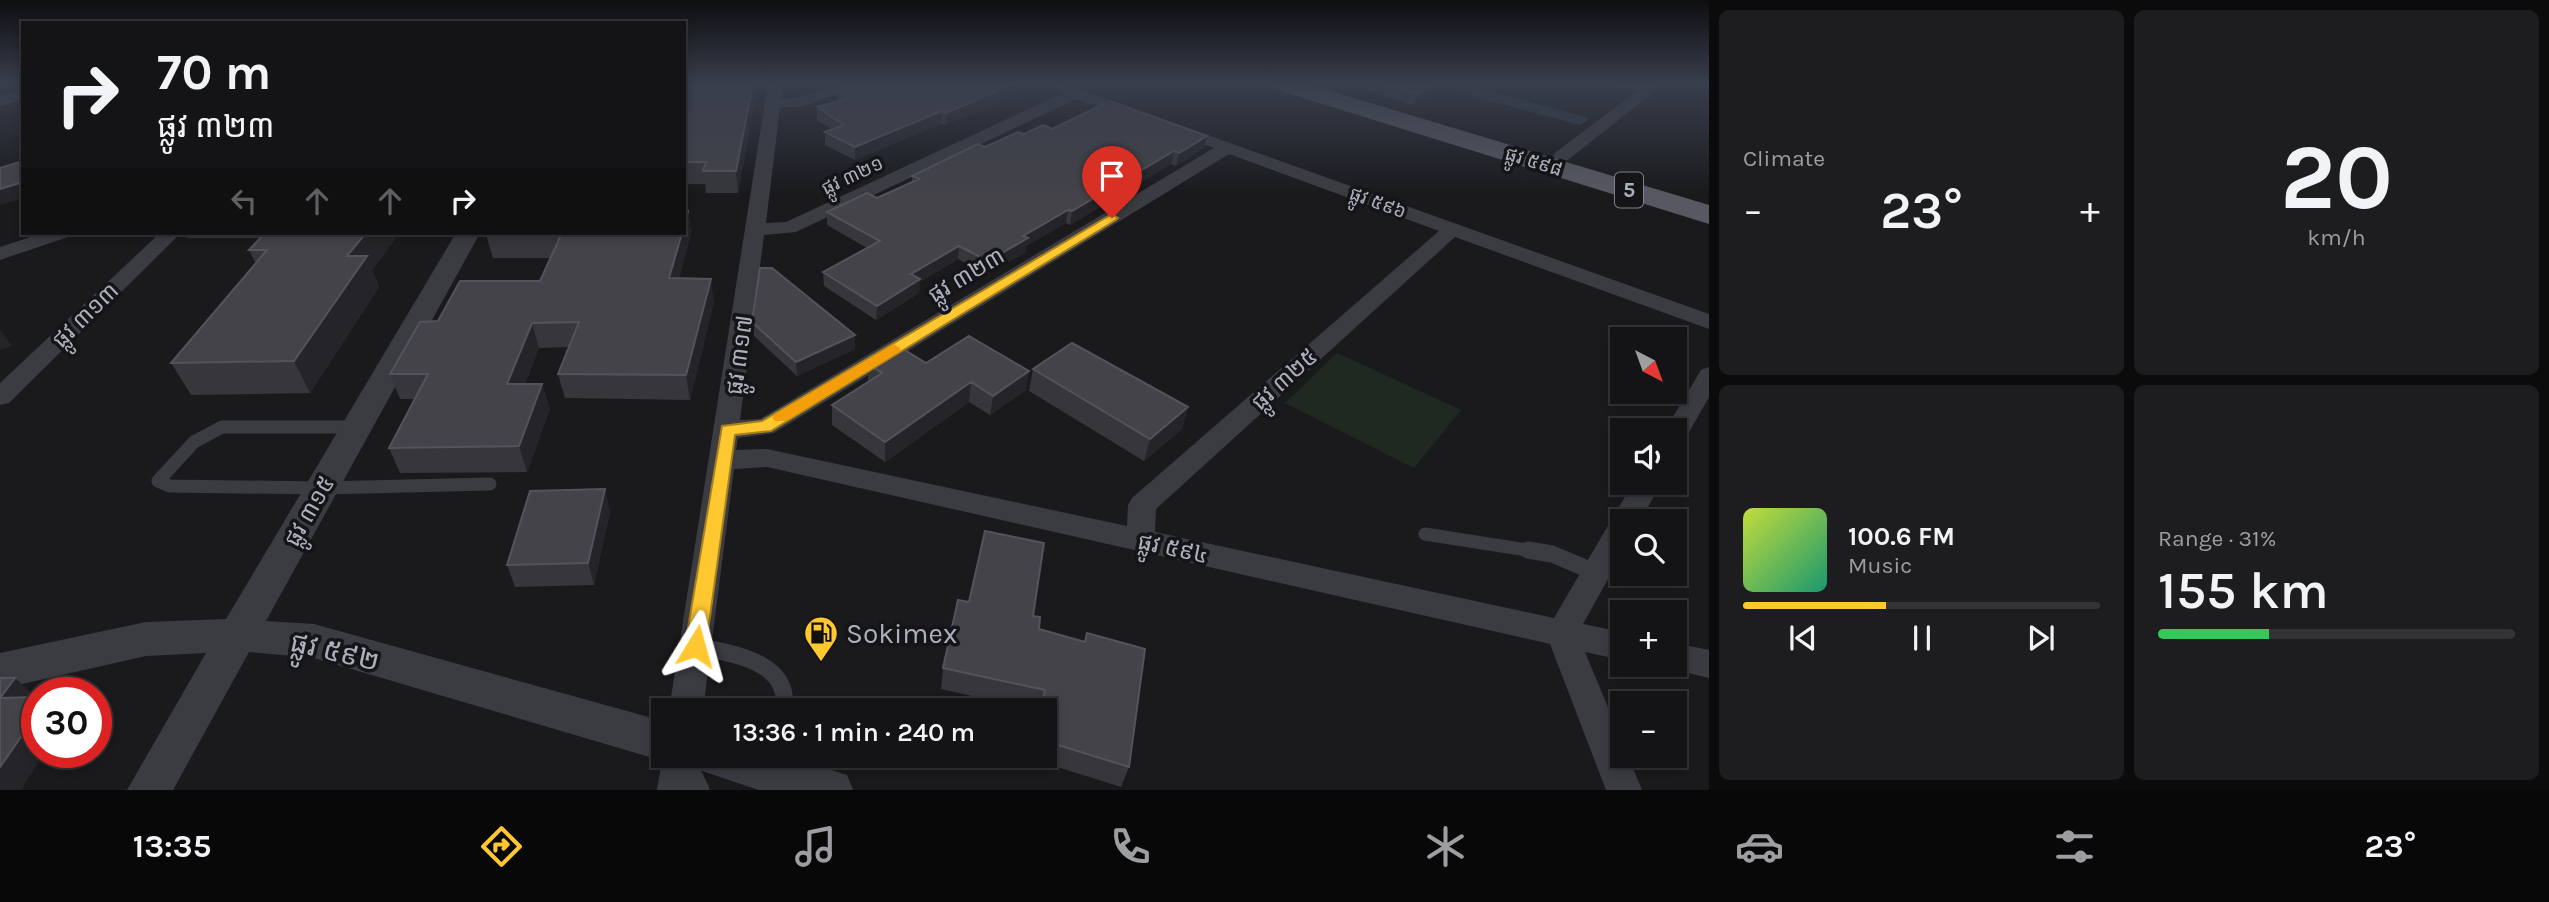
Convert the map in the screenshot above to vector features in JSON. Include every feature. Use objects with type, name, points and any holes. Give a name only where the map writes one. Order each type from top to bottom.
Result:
[{"type":"main road","name":"ផ្លូវ ៥៩៨","points":[[1399,120],[1709,215]]},
{"type":"main road","name":"ផ្លូវ ៥៩៨","points":[[1442,120],[1709,201]]},
{"type":"street","name":"ផ្លូវ ៣១៧","points":[[688,698],[772,120]]},
{"type":"street","name":"ផ្លូវ ៣២១","points":[[757,229],[789,228],[1019,120]]},
{"type":"street","name":"ផ្លូវ ៥៩៦","points":[[1150,120],[1709,322]]},
{"type":"street","points":[[1562,156],[1607,120]]},
{"type":"street","name":"ផ្លូវ ៣២៣","points":[[728,430],[765,427],[1227,148]]},
{"type":"street","name":"ផ្លូវ ៣២៥","points":[[1140,541],[1142,505],[1452,229]]},
{"type":"street","points":[[0,254],[55,235]]},
{"type":"street","name":"ផ្លូវ ៣១៣","points":[[0,397],[169,235]]},
{"type":"street","name":"ផ្លូវ ៣១៥","points":[[149,790],[467,235]]},
{"type":"street","points":[[1684,418],[1709,374]]},
{"type":"street","name":"ផ្លូវ ៥៩៤","points":[[723,460],[767,458],[1610,643]]},
{"type":"street","points":[[1610,549],[1562,633],[1624,790]]},
{"type":"street","name":"ផ្លូវ ៥៩២","points":[[0,671],[146,639],[239,635],[314,640],[651,738]]},
{"type":"street","points":[[1687,659],[1709,664]]},
{"type":"street","points":[[675,790],[678,768]]},
{"type":"street","points":[[777,768],[831,790]]},
{"type":"lane","points":[[357,427],[222,427],[198,436],[158,481],[170,486],[322,488],[490,484]]},
{"type":"lane","points":[[1424,534],[1552,554],[1597,573]]},
{"type":"lane","points":[[696,646],[749,659],[772,669],[780,679],[785,698]]},
{"type":"lane","points":[[691,768],[701,790]]},
{"type":"shaded area","points":[[1337,353],[1461,410],[1414,468],[1285,403]]},
{"type":"building","points":[[686,120],[746,120],[736,171],[703,171],[706,162],[686,162]]},
{"type":"building","points":[[836,120],[921,120],[855,147],[825,132],[844,125]]},
{"type":"building","points":[[1071,120],[1162,120],[1207,136],[1179,153],[1174,151],[1072,211],[1068,210],[1023,236],[1028,238],[988,261],[959,246],[911,274],[920,279],[877,306],[823,272],[880,241],[827,212],[867,193],[877,198],[919,179],[912,176],[978,144],[985,147],[1018,132],[1024,134],[1043,125],[1052,129]]},
{"type":"building","points":[[21,162],[21,183],[0,189],[0,168]]},
{"type":"building","points":[[263,235],[364,235],[347,256],[367,256],[294,361],[171,363],[267,250],[249,250]]},
{"type":"building","points":[[561,235],[681,235],[669,278],[711,279],[686,375],[558,374],[579,322],[532,323],[507,384],[542,384],[519,446],[389,448],[428,374],[390,374],[420,322],[438,321],[460,281],[540,281]]},
{"type":"building","points":[[760,268],[772,268],[855,335],[796,362],[752,322]]},
{"type":"building","points":[[969,336],[1029,371],[993,396],[971,382],[885,442],[832,405],[882,373],[868,364],[898,346],[926,363]]},
{"type":"building","points":[[1072,343],[1188,407],[1150,439],[1033,369]]},
{"type":"building","points":[[605,489],[588,563],[507,565],[530,491]]},
{"type":"building","points":[[985,531],[1044,543],[1033,616],[1040,617],[1039,629],[1085,642],[1087,633],[1145,649],[1129,767],[1057,745],[1057,698],[1043,698],[1045,690],[943,668],[958,600],[969,602]]},
{"type":"building","points":[[0,678],[15,678],[0,698]]},
{"type":"building","points":[[21,697],[21,737],[0,767],[0,698]]},
{"type":"slow traffic","points":[[781,418],[894,349]]},
{"type":"place","name":"Sokimex","points":[[821,663]]},
{"type":"route","points":[[696,646],[728,430],[765,427],[1112,218]]}]
